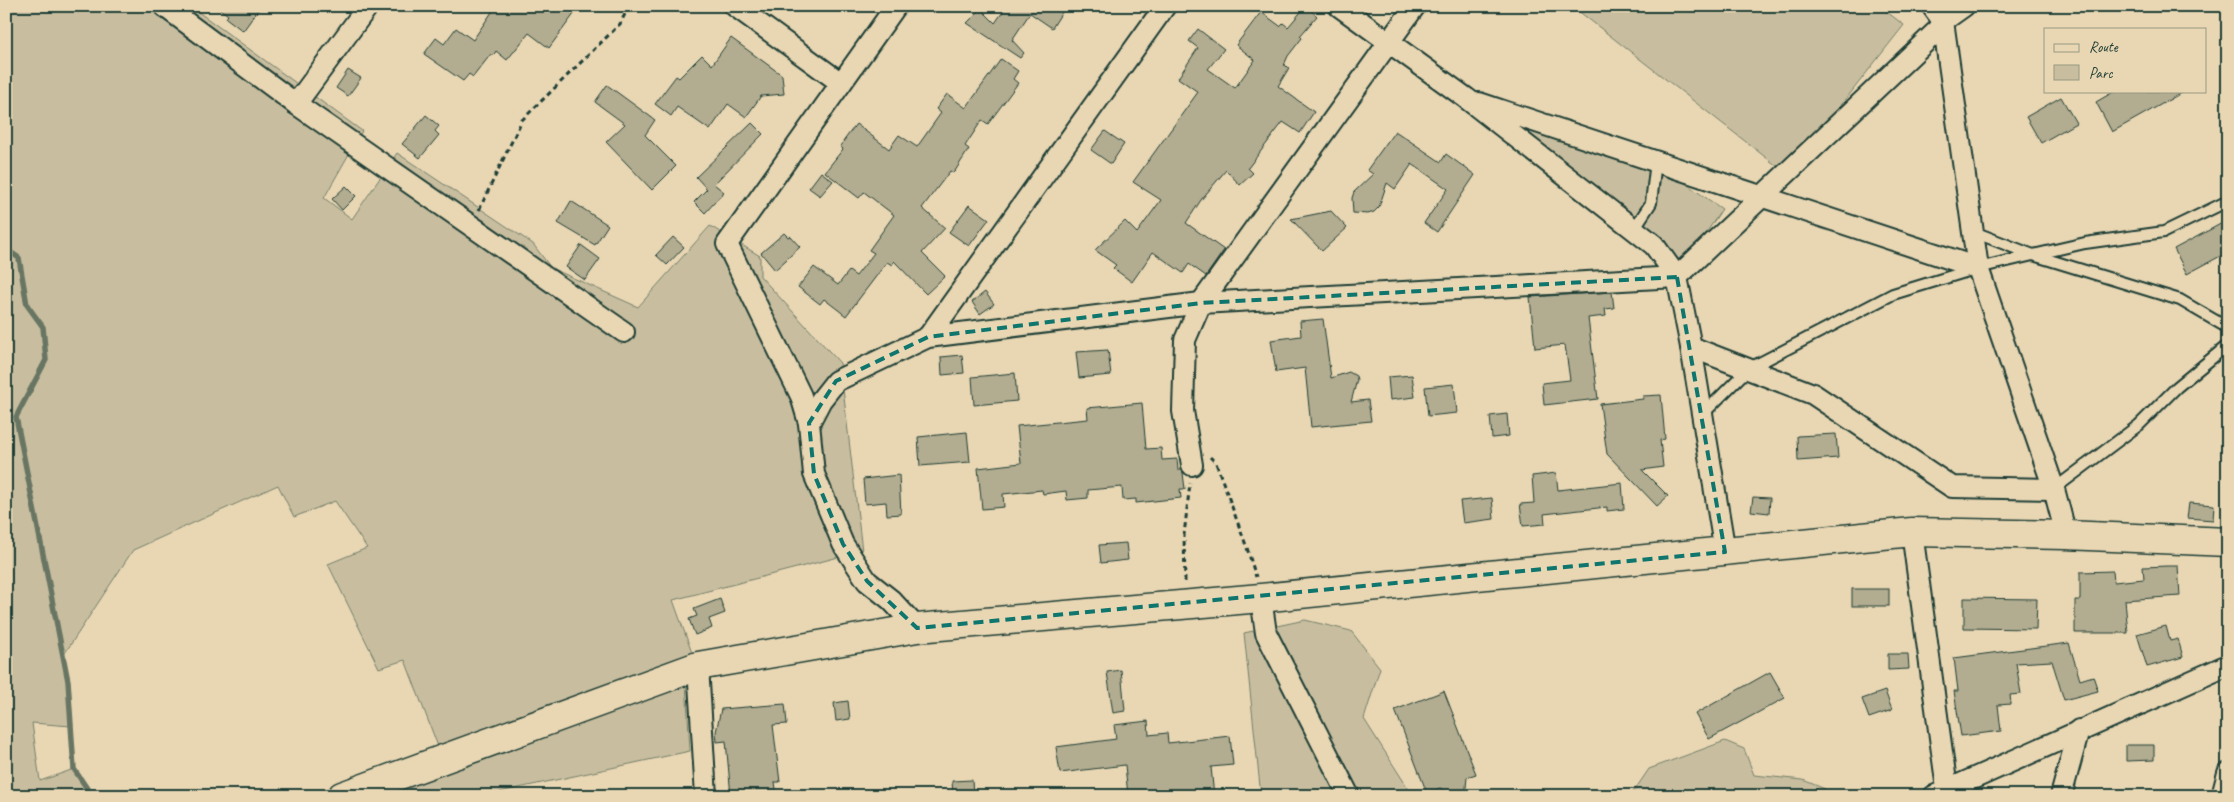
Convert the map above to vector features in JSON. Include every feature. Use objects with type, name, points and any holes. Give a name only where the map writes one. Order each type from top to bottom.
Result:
[{"type":"main road","points":[[342,796],[698,666],[917,628],[1261,598],[1912,532],[2066,535],[2228,542]]},
{"type":"street","points":[[164,6],[296,104],[624,332]]},
{"type":"street","points":[[296,104],[368,6]]},
{"type":"street","points":[[734,6],[841,83]]},
{"type":"street","points":[[896,6],[726,244],[801,396],[809,423],[814,474],[843,544],[866,581],[891,600],[917,628]]},
{"type":"street","points":[[928,336],[1165,6]]},
{"type":"street","points":[[1339,6],[1390,41],[1466,98],[1634,229],[1654,245],[1678,277],[1725,552]]},
{"type":"street","points":[[1192,465],[1183,411],[1185,340],[1201,303],[1415,6]]},
{"type":"street","points":[[1941,11],[1964,6]]},
{"type":"street","points":[[809,423],[821,400],[836,380],[928,336],[1201,303],[1678,277],[1939,29],[1941,11]]},
{"type":"street","points":[[1941,11],[1978,268],[2054,489],[2066,535]]},
{"type":"street","points":[[1466,98],[1978,268]]},
{"type":"street","points":[[1691,347],[1813,394],[1952,487],[2054,489]]},
{"type":"street","points":[[1912,532],[1941,792],[2228,665]]},
{"type":"street","points":[[1261,598],[1266,633],[1349,796]]},
{"type":"street","points":[[698,666],[706,796]]},
{"type":"street","points":[[2061,796],[2079,730]]},
{"type":"street","points":[[2222,796],[2228,773]]},
{"type":"lane","points":[[1634,229],[1651,203],[1656,161]]},
{"type":"lane","points":[[1702,415],[1748,369],[1893,294],[1978,268],[2085,243],[2164,232],[2228,201]]},
{"type":"lane","points":[[1974,232],[2033,255],[2180,300],[2228,328]]},
{"type":"lane","points":[[2054,489],[2139,426],[2176,387],[2228,345]]},
{"type":"path","points":[[471,226],[522,120],[620,24],[629,6]]},
{"type":"path","points":[[1187,434],[1216,463],[1248,548],[1261,598]]},
{"type":"path","points":[[1185,605],[1184,535],[1192,465]]},
{"type":"highlighted area","points":[[1677,277],[1725,552],[917,628],[867,581],[843,544],[814,474],[809,423],[836,381],[928,337],[1201,303]]},
{"type":"green space","points":[[6,6],[190,6],[362,131],[324,198],[352,219],[397,153],[533,244],[551,268],[638,307],[710,226],[760,256],[760,276],[840,363],[862,551],[673,600],[692,653],[686,683],[690,751],[500,792],[500,796],[370,796],[447,770],[405,660],[379,668],[328,564],[367,548],[335,501],[294,517],[278,485],[133,550],[63,656],[68,681],[71,726],[32,723],[40,781],[74,769],[92,796],[6,796]]},
{"type":"green space","points":[[1572,6],[1879,6],[1904,25],[1787,174]]},
{"type":"green space","points":[[1466,98],[1662,167],[1722,209],[1677,277]]},
{"type":"green space","points":[[1305,620],[1351,631],[1380,668],[1364,719],[1413,796],[1261,796],[1244,633]]},
{"type":"green space","points":[[1725,741],[1744,749],[1754,775],[1803,780],[1825,789],[1827,796],[1634,796],[1632,794],[1649,769]]},
{"type":"building","points":[[216,6],[261,6],[243,31],[226,18],[228,15]]},
{"type":"building","points":[[496,6],[580,6],[549,48],[529,33],[507,60],[496,51],[493,56],[491,54],[473,77],[469,74],[463,81],[424,54],[436,38],[444,44],[456,28],[473,40]]},
{"type":"building","points":[[1007,6],[1066,6],[1052,28],[1030,13],[1012,40],[1024,53],[1020,58],[967,23],[981,9],[995,23]]},
{"type":"building","points":[[1306,6],[1317,16],[1300,36],[1302,38],[1288,56],[1284,65],[1289,68],[1278,86],[1314,112],[1300,133],[1283,122],[1248,168],[1253,173],[1240,185],[1226,170],[1201,200],[1186,223],[1224,250],[1206,276],[1189,264],[1183,273],[1153,252],[1132,282],[1113,268],[1116,265],[1095,250],[1125,221],[1137,233],[1161,200],[1133,182],[1198,92],[1178,78],[1198,48],[1189,41],[1198,29],[1224,49],[1208,69],[1235,88],[1255,60],[1236,45],[1261,12],[1280,26],[1283,23],[1288,27]]},
{"type":"building","points":[[731,38],[782,75],[784,94],[761,96],[746,117],[728,104],[710,130],[677,107],[671,116],[655,104],[676,76],[679,78],[702,55],[712,65]]},
{"type":"building","points":[[1001,59],[1018,71],[1013,79],[1018,83],[988,124],[982,120],[965,146],[969,149],[955,171],[953,173],[950,171],[922,208],[945,228],[922,253],[945,276],[926,294],[894,261],[892,265],[887,262],[846,316],[824,299],[820,304],[798,287],[814,267],[838,285],[849,271],[856,276],[874,253],[869,250],[894,215],[864,192],[859,198],[825,172],[843,149],[840,146],[856,124],[889,149],[899,135],[917,147],[941,113],[936,109],[947,94],[966,108]]},
{"type":"building","points":[[348,70],[361,78],[348,96],[336,88]]},
{"type":"building","points":[[607,85],[655,120],[645,135],[676,166],[652,190],[606,142],[625,124],[595,102]]},
{"type":"building","points":[[2113,92],[2183,92],[2112,132],[2096,102]]},
{"type":"building","points":[[2061,97],[2076,123],[2041,143],[2026,117]]},
{"type":"building","points":[[426,115],[439,126],[435,131],[439,135],[420,158],[402,144]]},
{"type":"building","points":[[752,123],[763,134],[714,184],[724,192],[705,213],[694,202],[707,189],[696,177]]},
{"type":"building","points":[[1105,131],[1124,144],[1111,164],[1091,150]]},
{"type":"building","points":[[1395,131],[1441,162],[1446,154],[1475,175],[1437,232],[1424,223],[1448,189],[1412,164],[1395,189],[1387,183],[1379,207],[1374,212],[1368,214],[1353,213],[1352,198],[1354,192],[1373,174],[1367,170]]},
{"type":"building","points":[[821,172],[833,181],[820,196],[809,188]]},
{"type":"building","points":[[346,186],[356,196],[342,210],[332,199]]},
{"type":"building","points":[[571,201],[608,225],[595,245],[558,223]]},
{"type":"building","points":[[969,205],[989,219],[969,246],[949,232]]},
{"type":"building","points":[[1331,211],[1347,228],[1322,251],[1291,219]]},
{"type":"building","points":[[2228,220],[2228,252],[2187,274],[2174,249]]},
{"type":"building","points":[[784,233],[788,237],[790,236],[800,247],[775,270],[761,253]]},
{"type":"building","points":[[673,237],[684,247],[667,265],[656,255]]},
{"type":"building","points":[[581,245],[600,259],[585,280],[566,267]]},
{"type":"building","points":[[985,292],[994,304],[980,314],[972,302]]},
{"type":"building","points":[[1612,292],[1614,308],[1605,309],[1606,316],[1588,318],[1598,399],[1544,405],[1542,383],[1570,380],[1565,345],[1535,348],[1530,297]]},
{"type":"building","points":[[1323,319],[1331,378],[1349,372],[1356,376],[1357,380],[1351,402],[1368,400],[1371,421],[1311,427],[1305,368],[1276,372],[1271,340],[1301,336],[1300,321]]},
{"type":"building","points":[[1108,350],[1111,375],[1079,378],[1076,352]]},
{"type":"building","points":[[962,355],[964,373],[942,375],[941,357]]},
{"type":"building","points":[[1015,373],[1017,401],[974,405],[972,377]]},
{"type":"building","points":[[1412,375],[1415,397],[1390,400],[1388,377]]},
{"type":"building","points":[[1454,384],[1457,413],[1428,416],[1425,387]]},
{"type":"building","points":[[1661,395],[1665,439],[1660,440],[1663,467],[1642,470],[1668,496],[1657,506],[1607,454],[1600,404],[1643,399],[1643,396]]},
{"type":"building","points":[[1142,403],[1146,449],[1161,448],[1162,460],[1177,459],[1178,470],[1182,470],[1183,473],[1185,489],[1180,489],[1181,498],[1136,503],[1136,499],[1123,500],[1122,487],[1088,490],[1088,498],[1067,500],[1066,491],[1043,494],[1042,490],[1003,494],[1004,507],[982,509],[978,468],[1021,463],[1017,426],[1088,419],[1087,408]]},
{"type":"building","points":[[1507,414],[1509,436],[1492,438],[1490,416]]},
{"type":"building","points":[[967,432],[970,462],[920,466],[918,437]]},
{"type":"building","points":[[1836,434],[1838,458],[1798,461],[1797,436]]},
{"type":"building","points":[[1556,473],[1558,490],[1622,483],[1624,509],[1607,511],[1607,507],[1544,514],[1545,524],[1523,526],[1520,504],[1534,503],[1532,476]]},
{"type":"building","points":[[899,475],[901,514],[887,515],[886,502],[865,504],[863,479]]},
{"type":"building","points":[[1753,497],[1770,498],[1769,513],[1751,511]]},
{"type":"building","points":[[1492,498],[1494,519],[1463,523],[1460,501]]},
{"type":"building","points":[[2189,503],[2214,505],[2213,520],[2187,518]]},
{"type":"building","points":[[1126,543],[1128,560],[1101,563],[1099,545]]},
{"type":"building","points":[[2178,566],[2180,596],[2125,600],[2128,633],[2075,633],[2075,600],[2080,600],[2080,572],[2113,571],[2114,582],[2144,579],[2143,567]]},
{"type":"building","points":[[1852,589],[1889,589],[1889,606],[1852,606]]},
{"type":"building","points":[[1964,598],[2037,599],[2036,629],[1964,628]]},
{"type":"building","points":[[720,599],[725,613],[709,619],[712,628],[695,635],[689,619],[697,616],[694,609]]},
{"type":"building","points":[[2166,626],[2170,641],[2178,639],[2183,657],[2147,667],[2137,634]]},
{"type":"building","points":[[2069,643],[2080,680],[2093,676],[2098,691],[2064,700],[2052,661],[2016,663],[2021,694],[2010,695],[2011,704],[1998,705],[2001,731],[1961,736],[1954,691],[1958,691],[1954,658]]},
{"type":"building","points":[[1888,654],[1908,654],[1909,669],[1888,670]]},
{"type":"building","points":[[1121,670],[1125,711],[1113,713],[1107,672]]},
{"type":"building","points":[[1770,672],[1785,698],[1709,739],[1695,714]]},
{"type":"building","points":[[1444,691],[1476,774],[1467,777],[1466,788],[1463,792],[1454,796],[1440,788],[1427,793],[1395,710]]},
{"type":"building","points":[[1885,691],[1892,710],[1869,718],[1862,699]]},
{"type":"building","points":[[848,701],[850,719],[836,721],[834,703]]},
{"type":"building","points":[[785,704],[787,724],[773,725],[780,782],[775,782],[777,796],[731,796],[726,741],[717,742],[716,732],[721,709]]},
{"type":"building","points":[[1148,721],[1149,735],[1167,733],[1168,743],[1230,736],[1233,765],[1211,767],[1214,796],[1128,796],[1125,765],[1060,773],[1056,747],[1116,739],[1114,725]]},
{"type":"building","points":[[2126,745],[2154,745],[2154,760],[2126,761]]},
{"type":"building","points":[[972,780],[973,796],[953,796],[952,781]]},
{"type":"waterway","points":[[6,249],[19,258],[27,305],[43,327],[46,360],[16,417],[68,681],[74,769],[92,796]]}]
